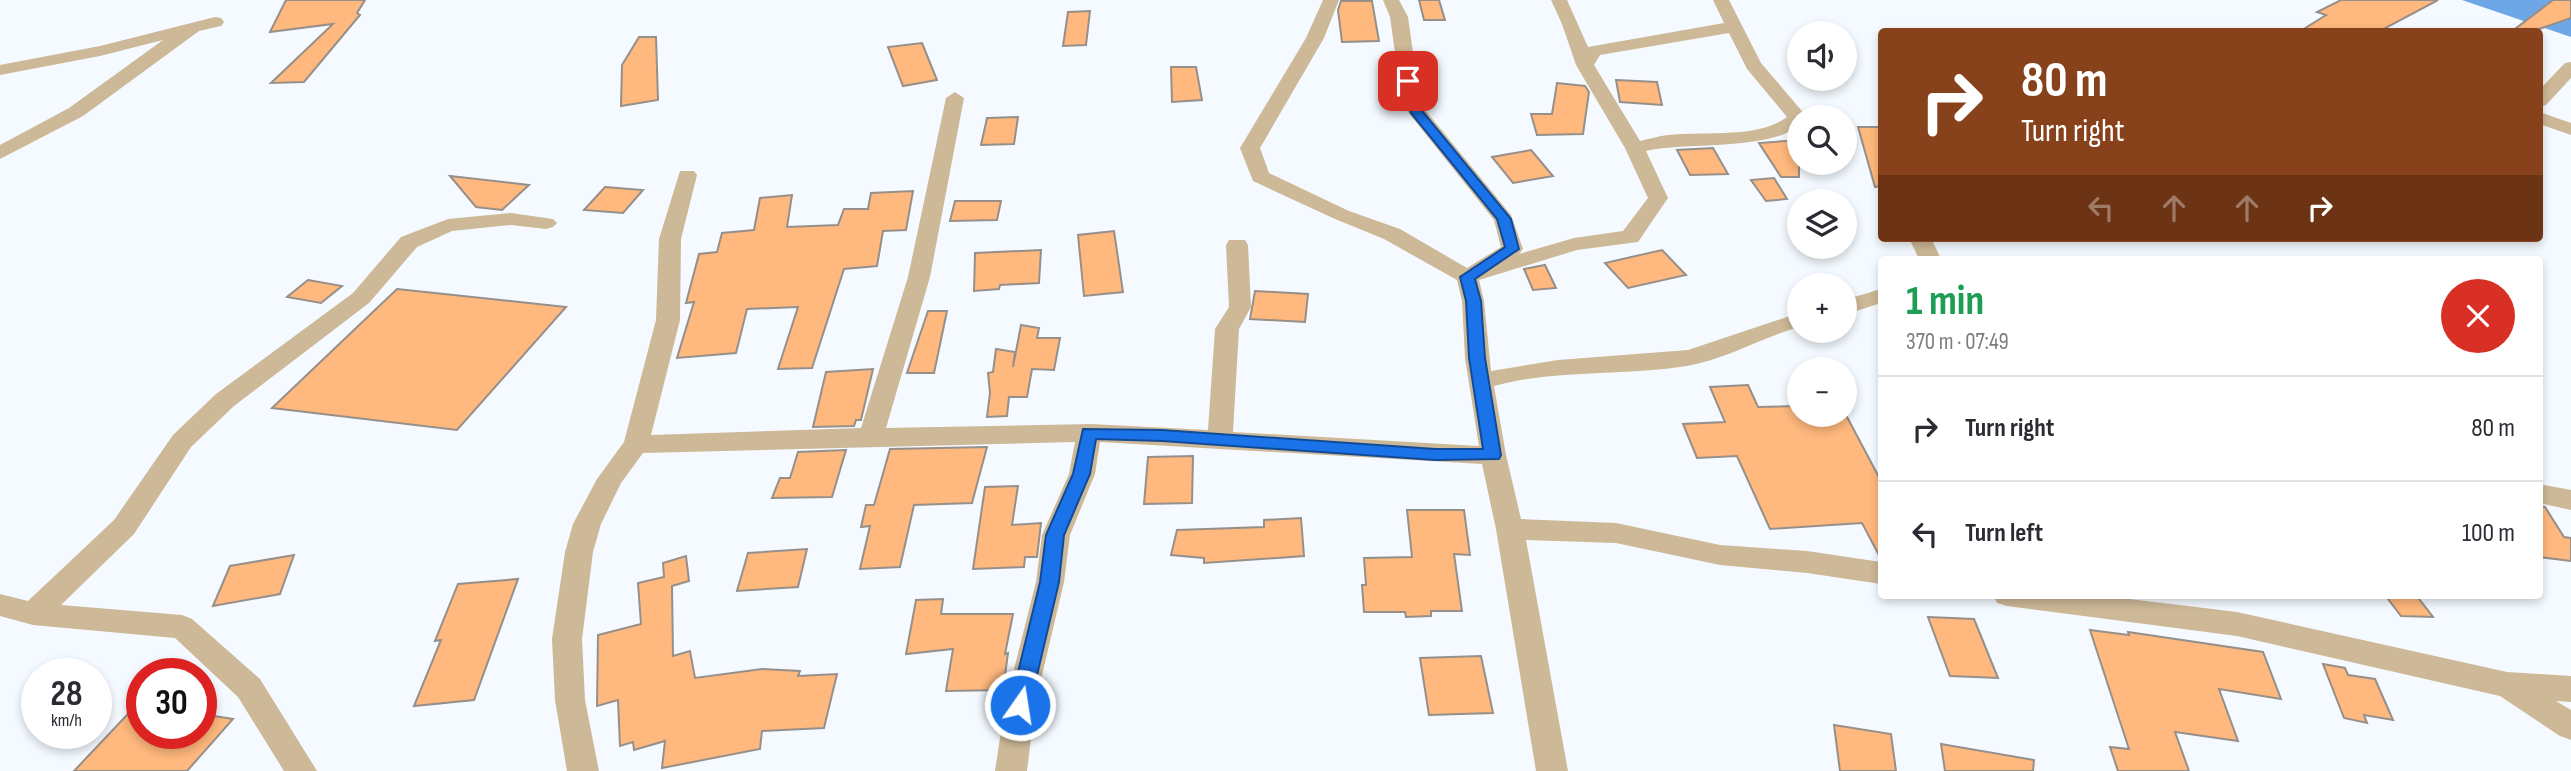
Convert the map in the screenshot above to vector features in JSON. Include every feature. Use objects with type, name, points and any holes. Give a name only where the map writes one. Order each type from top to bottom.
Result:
[{"type":"street","points":[[1331,0],[1315,38],[1250,148],[1261,177],[1342,215],[1392,234],[1467,277],[1473,301],[1481,382],[1493,455],[1510,529],[1552,771]]},
{"type":"street","points":[[1391,0],[1399,17],[1408,81],[1417,113],[1504,219],[1512,249],[1467,277]]},
{"type":"street","points":[[1467,277],[1574,244],[1630,237],[1658,198],[1635,148],[1585,65],[1571,24],[1559,0]]},
{"type":"street","points":[[1635,148],[1667,141],[1713,140],[1782,130],[1798,118],[1753,65],[1721,0]]},
{"type":"street","points":[[0,70],[100,51],[215,22]]},
{"type":"street","points":[[0,153],[74,113],[131,75],[164,46],[194,27]]},
{"type":"street","points":[[1585,65],[1593,51],[1733,27]]},
{"type":"street","points":[[2543,97],[2571,67]]},
{"type":"street","points":[[871,436],[919,277],[955,98]]},
{"type":"street","points":[[2543,119],[2571,129]]},
{"type":"street","points":[[583,771],[570,700],[567,639],[579,552],[587,524],[610,479],[636,444],[668,320],[670,239],[687,175]]},
{"type":"street","points":[[33,614],[124,527],[182,442],[225,400],[360,298],[409,242],[448,225],[511,219],[546,223]]},
{"type":"street","points":[[1220,441],[1227,329],[1240,307],[1237,246]]},
{"type":"street","points":[[1857,304],[1878,297]]},
{"type":"street","points":[[1481,382],[1541,368],[1686,359],[1713,353],[1764,330],[1787,323]]},
{"type":"street","points":[[1012,771],[1020,705],[1049,582],[1055,535],[1082,474],[1089,433]]},
{"type":"street","points":[[636,444],[871,436],[1089,433],[1435,455],[1493,455]]},
{"type":"street","points":[[2543,494],[2569,501]]},
{"type":"street","points":[[1510,529],[1616,533],[1720,555],[1807,562],[1878,573]]},
{"type":"street","points":[[2039,599],[2237,624],[2507,684],[2571,689]]},
{"type":"street","points":[[0,606],[33,614],[182,627],[249,688],[301,771]]},
{"type":"street","points":[[2507,684],[2571,727]]},
{"type":"water","points":[[2462,0],[2571,0],[2571,37]]},
{"type":"building","points":[[286,0],[365,0],[357,13],[360,15],[304,82],[271,83],[333,24],[270,32]]},
{"type":"building","points":[[1419,0],[1439,0],[1445,20],[1424,20]]},
{"type":"building","points":[[2341,0],[2438,0],[2386,28],[2305,28],[2326,15],[2317,12]]},
{"type":"building","points":[[2553,0],[2571,0],[2571,18],[2542,28],[2516,28]]},
{"type":"building","points":[[1341,1],[1372,1],[1379,41],[1342,42],[1338,10]]},
{"type":"building","points":[[1090,11],[1086,45],[1063,46],[1068,12]]},
{"type":"building","points":[[639,37],[656,37],[658,100],[621,106],[622,65]]},
{"type":"building","points":[[922,43],[937,80],[903,86],[888,47]]},
{"type":"building","points":[[1171,67],[1196,67],[1202,100],[1172,102]]},
{"type":"building","points":[[1616,80],[1657,82],[1662,105],[1620,102]]},
{"type":"building","points":[[1557,83],[1585,86],[1589,92],[1583,134],[1537,135],[1531,114],[1552,114]]},
{"type":"building","points":[[1018,117],[1014,144],[981,145],[987,118]]},
{"type":"building","points":[[1858,127],[1878,127],[1878,186],[1875,187]]},
{"type":"building","points":[[1787,141],[1787,175],[1799,177],[1781,177],[1759,143]]},
{"type":"building","points":[[1713,148],[1728,174],[1690,175],[1677,150]]},
{"type":"building","points":[[1531,150],[1553,176],[1513,183],[1492,157]]},
{"type":"building","points":[[450,176],[529,185],[502,210],[476,207]]},
{"type":"building","points":[[1774,178],[1787,199],[1766,201],[1751,180]]},
{"type":"building","points":[[605,187],[643,190],[623,213],[584,210]]},
{"type":"building","points":[[913,191],[906,230],[883,231],[877,266],[844,269],[812,368],[778,369],[798,307],[747,309],[736,353],[677,358],[694,302],[686,303],[699,254],[717,252],[722,233],[754,230],[760,198],[792,195],[787,227],[838,225],[844,209],[868,209],[871,193]]},
{"type":"building","points":[[955,201],[1001,201],[997,220],[950,221]]},
{"type":"building","points":[[1114,231],[1123,292],[1084,296],[1078,235]]},
{"type":"building","points":[[1041,250],[1039,283],[1000,285],[999,289],[974,291],[975,253]]},
{"type":"building","points":[[1662,250],[1686,275],[1628,288],[1605,263]]},
{"type":"building","points":[[1545,265],[1556,288],[1533,290],[1524,269]]},
{"type":"building","points":[[308,280],[342,286],[321,303],[287,297]]},
{"type":"building","points":[[397,289],[566,307],[457,430],[272,408]]},
{"type":"building","points":[[1255,291],[1308,294],[1305,322],[1250,319]]},
{"type":"building","points":[[928,311],[947,311],[934,373],[907,373]]},
{"type":"building","points":[[1021,325],[1039,328],[1037,338],[1060,338],[1054,370],[1032,369],[1027,397],[1009,397],[1007,416],[987,417],[990,393],[988,373],[993,372],[996,349],[1015,352],[1013,367]]},
{"type":"building","points":[[873,369],[861,420],[856,420],[854,426],[813,427],[826,372]]},
{"type":"building","points":[[1748,385],[1758,407],[1787,406],[1787,427],[1852,427],[1878,475],[1878,553],[1862,523],[1770,529],[1737,456],[1697,458],[1683,424],[1725,422],[1710,387]]},
{"type":"building","points":[[987,447],[972,503],[914,505],[900,567],[860,569],[870,526],[861,527],[866,505],[874,505],[890,449]]},
{"type":"building","points":[[846,450],[832,497],[772,498],[780,478],[790,478],[798,452]]},
{"type":"building","points":[[1193,456],[1192,503],[1144,504],[1148,457]]},
{"type":"building","points":[[1018,486],[1012,525],[1041,523],[1037,557],[1025,557],[1024,567],[973,569],[985,487]]},
{"type":"building","points":[[2543,507],[2564,537],[2571,538],[2571,561],[2543,558]]},
{"type":"building","points":[[1407,510],[1464,510],[1470,555],[1454,554],[1462,611],[1431,611],[1431,616],[1406,617],[1405,612],[1364,612],[1364,558],[1412,557]]},
{"type":"building","points":[[1301,518],[1304,556],[1204,563],[1204,558],[1171,555],[1177,530],[1264,527],[1264,520]]},
{"type":"building","points":[[807,549],[798,587],[737,591],[748,553]]},
{"type":"building","points":[[294,555],[280,594],[213,606],[230,566]]},
{"type":"building","points":[[686,556],[689,581],[672,586],[673,656],[690,651],[695,678],[762,669],[800,671],[798,676],[837,674],[824,728],[762,731],[760,749],[662,768],[665,741],[634,750],[633,742],[620,746],[618,700],[597,706],[598,635],[641,624],[638,583],[664,577],[663,563]]},
{"type":"building","points":[[518,579],[474,700],[414,706],[441,640],[435,641],[458,584]]},
{"type":"building","points":[[943,599],[941,614],[1013,614],[1005,654],[1008,653],[1003,690],[946,691],[953,649],[906,654],[916,600]]},
{"type":"building","points":[[2388,599],[2419,599],[2433,617],[2401,616]]},
{"type":"building","points":[[1928,617],[1974,619],[1998,678],[1950,676]]},
{"type":"building","points":[[2090,630],[2129,635],[2128,632],[2263,652],[2281,699],[2219,689],[2238,741],[2175,732],[2189,771],[2118,771],[2110,747],[2129,749]]},
{"type":"building","points":[[1481,656],[1493,713],[1429,715],[1420,658]]},
{"type":"building","points":[[2323,664],[2345,668],[2348,675],[2375,679],[2393,720],[2364,715],[2367,723],[2344,718]]},
{"type":"building","points":[[126,716],[126,749],[206,749],[187,771],[74,771],[95,749],[112,749],[112,731]]},
{"type":"building","points":[[217,716],[233,719],[217,737]]},
{"type":"building","points":[[1834,725],[1891,734],[1896,771],[1840,771]]},
{"type":"building","points":[[1941,744],[2034,760],[2033,771],[1945,771]]},
{"type":"route","points":[[1020,705],[1049,582],[1055,535],[1082,474],[1089,433],[1435,455],[1493,455],[1477,358],[1473,301],[1467,277],[1512,249],[1504,219],[1417,113],[1408,81]]}]
